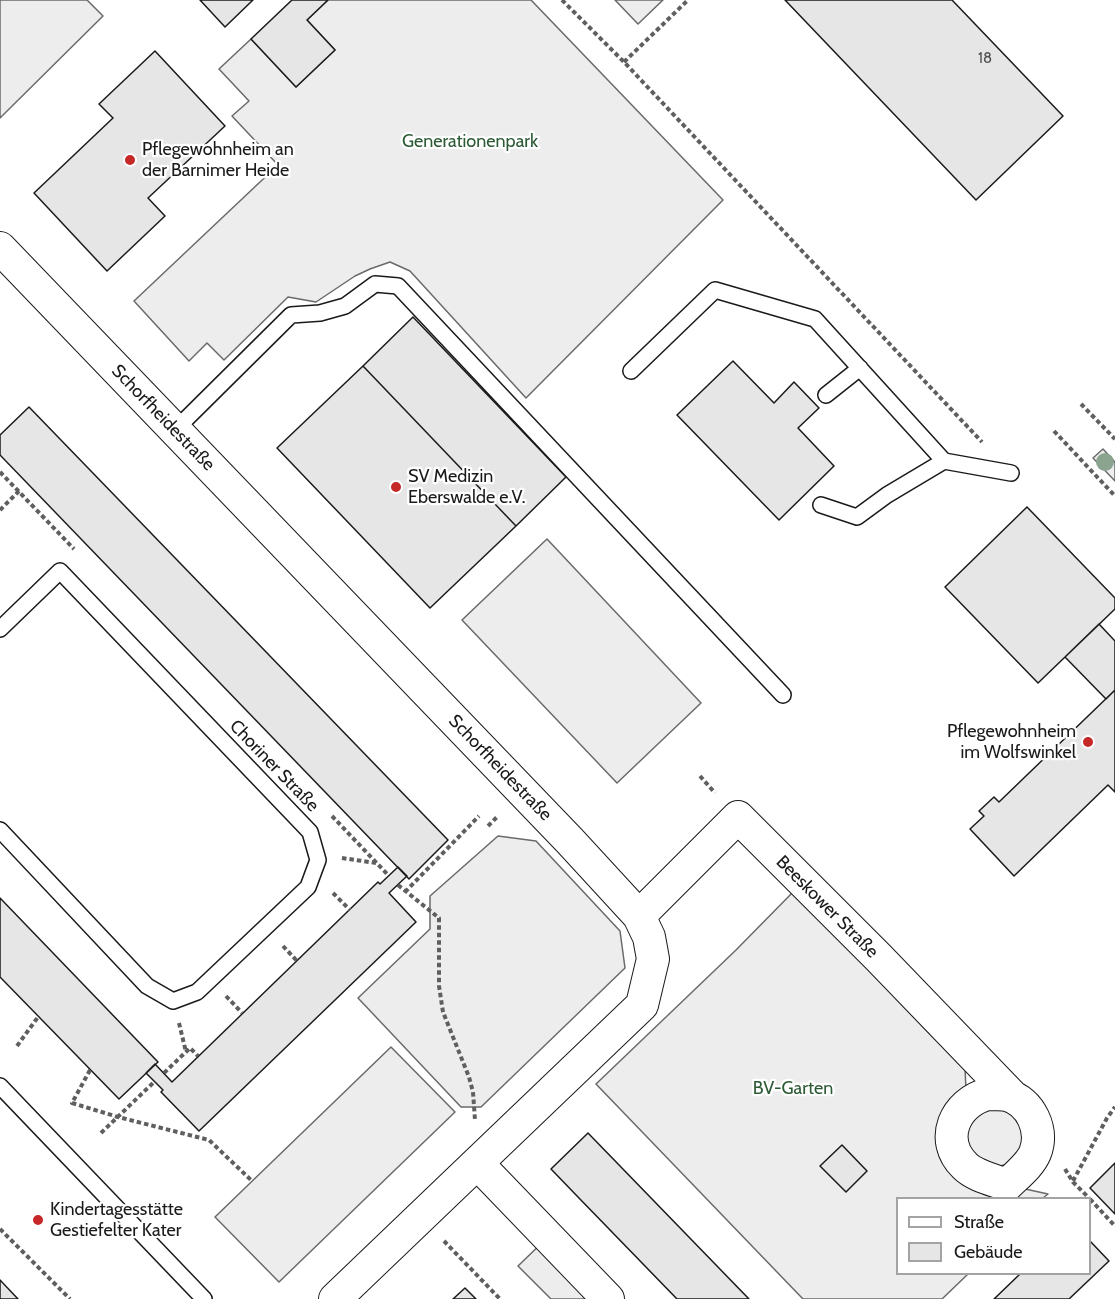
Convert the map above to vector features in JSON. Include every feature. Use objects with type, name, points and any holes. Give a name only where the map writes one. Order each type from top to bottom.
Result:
[{"type":"street","name":"Schorfheidestraße","points":[[0,248],[570,841],[639,916],[650,937],[653,959],[642,1005],[335,1299]]},
{"type":"street","name":"Beeskower Straße","points":[[639,916],[738,817],[1013,1097]]},
{"type":"street","points":[[477,1162],[608,1299]]},
{"type":"lane","points":[[175,430],[291,315],[321,313],[345,306],[375,284],[398,286],[783,695]]},
{"type":"lane","points":[[631,371],[715,290],[815,319],[944,461],[1011,473]]},
{"type":"lane","points":[[826,395],[860,368]]},
{"type":"lane","points":[[821,505],[857,518],[887,495],[944,461]]},
{"type":"lane","name":"Choriner Straße","points":[[0,629],[60,571],[310,832],[316,855]]},
{"type":"lane","points":[[0,830],[147,986],[173,1001],[197,992],[308,887],[318,860],[316,855]]},
{"type":"lane","points":[[0,1086],[204,1299]]},
{"type":"path","points":[[562,0],[624,62],[1011,473]]},
{"type":"path","points":[[624,62],[688,0]]},
{"type":"path","points":[[1081,405],[1115,439]]},
{"type":"path","points":[[1054,431],[1115,496]]},
{"type":"path","points":[[0,510],[19,491]]},
{"type":"path","points":[[405,892],[479,816]]},
{"type":"path","points":[[316,855],[377,863]]},
{"type":"path","points":[[398,885],[439,918],[438,987],[443,1012],[473,1092],[477,1162]]},
{"type":"path","points":[[17,1046],[38,1017]]},
{"type":"path","points":[[164,1073],[190,1048],[198,1056]]},
{"type":"path","points":[[90,1070],[72,1103],[209,1140],[252,1181]]},
{"type":"path","points":[[101,1133],[154,1082]]},
{"type":"path","points":[[1073,1182],[1115,1107]]},
{"type":"path","points":[[1091,1201],[1115,1226]]},
{"type":"path","points":[[421,1217],[500,1299]]},
{"type":"path","points":[[0,1229],[70,1299]]},
{"type":"shaded area","points":[[0,0],[87,0],[103,16],[0,118]]},
{"type":"shaded area","name":"Generationenpark","points":[[328,0],[531,0],[723,200],[526,398],[410,271],[390,262],[355,276],[316,302],[288,297],[224,360],[207,343],[189,361],[134,301],[278,165],[232,116],[249,101],[219,69],[251,39],[296,87],[335,50],[307,20]]},
{"type":"shaded area","points":[[615,0],[663,0],[638,24]]},
{"type":"shaded area","points":[[1103,449],[1115,462],[1115,481],[1093,458]]},
{"type":"shaded area","points":[[547,539],[701,703],[617,783],[462,620]]},
{"type":"shaded area","points":[[498,836],[536,841],[620,931],[625,968],[481,1107],[461,1107],[358,998],[430,929],[430,896]]},
{"type":"shaded area","name":"BV-Garten","points":[[795,890],[928,1032],[965,1068],[966,1090],[940,1132],[1007,1185],[1048,1194],[1044,1197],[896,1197],[896,1275],[967,1275],[942,1299],[803,1299],[596,1084]]},
{"type":"shaded area","points":[[391,1047],[455,1112],[279,1282],[215,1217]]},
{"type":"shaded area","points":[[979,1109],[1010,1110],[1023,1127],[1022,1149],[1008,1164],[992,1168],[963,1146],[962,1141]]},
{"type":"shaded area","points":[[548,1237],[608,1299],[551,1299],[518,1266]]},
{"type":"building","points":[[200,0],[253,0],[225,27]]},
{"type":"building","points":[[292,0],[328,0],[307,20],[335,50],[296,87],[251,39]]},
{"type":"building","points":[[785,0],[952,0],[1063,116],[976,200]]},
{"type":"building","name":"Pflegewohnheim an der Barnimer Heide","points":[[155,51],[225,126],[148,198],[165,216],[107,271],[34,193],[113,118],[99,104]]},
{"type":"building","points":[[413,317],[566,477],[516,526],[363,366]]},
{"type":"building","points":[[733,361],[774,403],[794,382],[819,408],[798,428],[834,466],[779,520],[677,415]]},
{"type":"building","name":"SV Medizin Eberswalde e.V.","points":[[363,366],[516,526],[430,608],[277,448]]},
{"type":"building","points":[[29,407],[448,840],[409,879],[0,455],[0,435]]},
{"type":"building","points":[[1027,507],[1115,598],[1115,609],[1038,683],[945,587]]},
{"type":"building","points":[[1099,624],[1115,641],[1115,690],[1106,699],[1065,657]]},
{"type":"building","name":"Pflegewohnheim im Wolfswinkel","points":[[1115,690],[1115,792],[1108,785],[1014,876],[970,829],[984,816],[979,811],[994,797],[999,802]]},
{"type":"building","points":[[398,867],[407,876],[389,893],[416,922],[199,1131],[146,1073],[155,1064],[172,1082],[378,882],[380,884]]},
{"type":"building","points":[[0,898],[158,1062],[119,1099],[0,977]]},
{"type":"building","points":[[588,1133],[749,1299],[677,1299],[578,1197],[551,1169]]},
{"type":"building","points":[[842,1145],[867,1171],[846,1192],[820,1166]]},
{"type":"building","points":[[1115,1163],[1115,1214],[1090,1188]]},
{"type":"building","points":[[1091,1242],[1109,1261],[1069,1299],[994,1299],[1019,1275],[1091,1275]]},
{"type":"building","points":[[0,1280],[18,1299],[0,1299]]},
{"type":"building","points":[[465,1288],[476,1299],[453,1299]]},
{"type":"place","name":"Pflegewohnheim an der Barnimer Heide","points":[[130,160]]},
{"type":"place","name":"SV Medizin Eberswalde e.V.","points":[[396,487]]},
{"type":"place","name":"Pflegewohnheim im Wolfswinkel","points":[[1088,742]]},
{"type":"place","name":"Kindertagesstätte Gestiefelter Kater","points":[[38,1220]]}]
